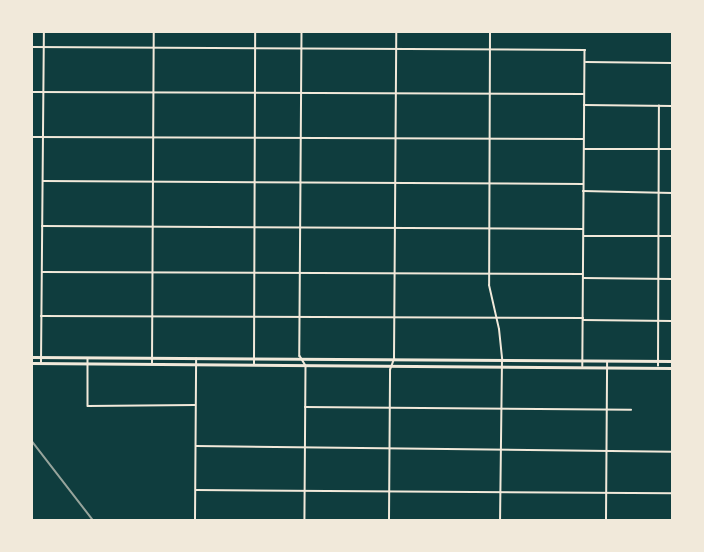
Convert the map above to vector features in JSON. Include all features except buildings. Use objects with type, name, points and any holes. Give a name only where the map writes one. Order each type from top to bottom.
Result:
[{"type":"main road","points":[[32,357],[672,361]]},
{"type":"main road","points":[[348,359],[348,366]]},
{"type":"main road","points":[[445,360],[445,366]]},
{"type":"main road","points":[[32,363],[672,368]]},
{"type":"street","points":[[41,363],[44,32]]},
{"type":"street","points":[[152,364],[154,32]]},
{"type":"street","points":[[254,364],[255,32]]},
{"type":"street","points":[[302,32],[300,317],[302,359],[306,366],[305,520]]},
{"type":"street","points":[[389,520],[391,366],[394,359],[395,317],[396,32]]},
{"type":"street","points":[[490,32],[489,272],[490,298],[496,318],[502,360],[500,520]]},
{"type":"street","points":[[32,47],[585,50],[583,367]]},
{"type":"street","points":[[585,62],[672,63]]},
{"type":"street","points":[[32,92],[584,94]]},
{"type":"street","points":[[584,105],[672,106]]},
{"type":"street","points":[[657,367],[659,106]]},
{"type":"street","points":[[32,136],[584,139]]},
{"type":"street","points":[[584,149],[672,149]]},
{"type":"street","points":[[42,181],[584,184]]},
{"type":"street","points":[[584,191],[672,193]]},
{"type":"street","points":[[42,226],[583,229]]},
{"type":"street","points":[[584,236],[672,236]]},
{"type":"street","points":[[42,272],[583,274]]},
{"type":"street","points":[[584,278],[672,279]]},
{"type":"street","points":[[42,316],[395,317],[672,321]]},
{"type":"street","points":[[88,357],[88,406],[196,405]]},
{"type":"street","points":[[195,520],[196,358]]},
{"type":"street","points":[[606,520],[607,362]]},
{"type":"street","points":[[305,407],[501,407],[631,410]]},
{"type":"street","points":[[196,446],[672,452]]},
{"type":"street","points":[[196,490],[672,493]]},
{"type":"railway","points":[[32,441],[93,520]]}]
